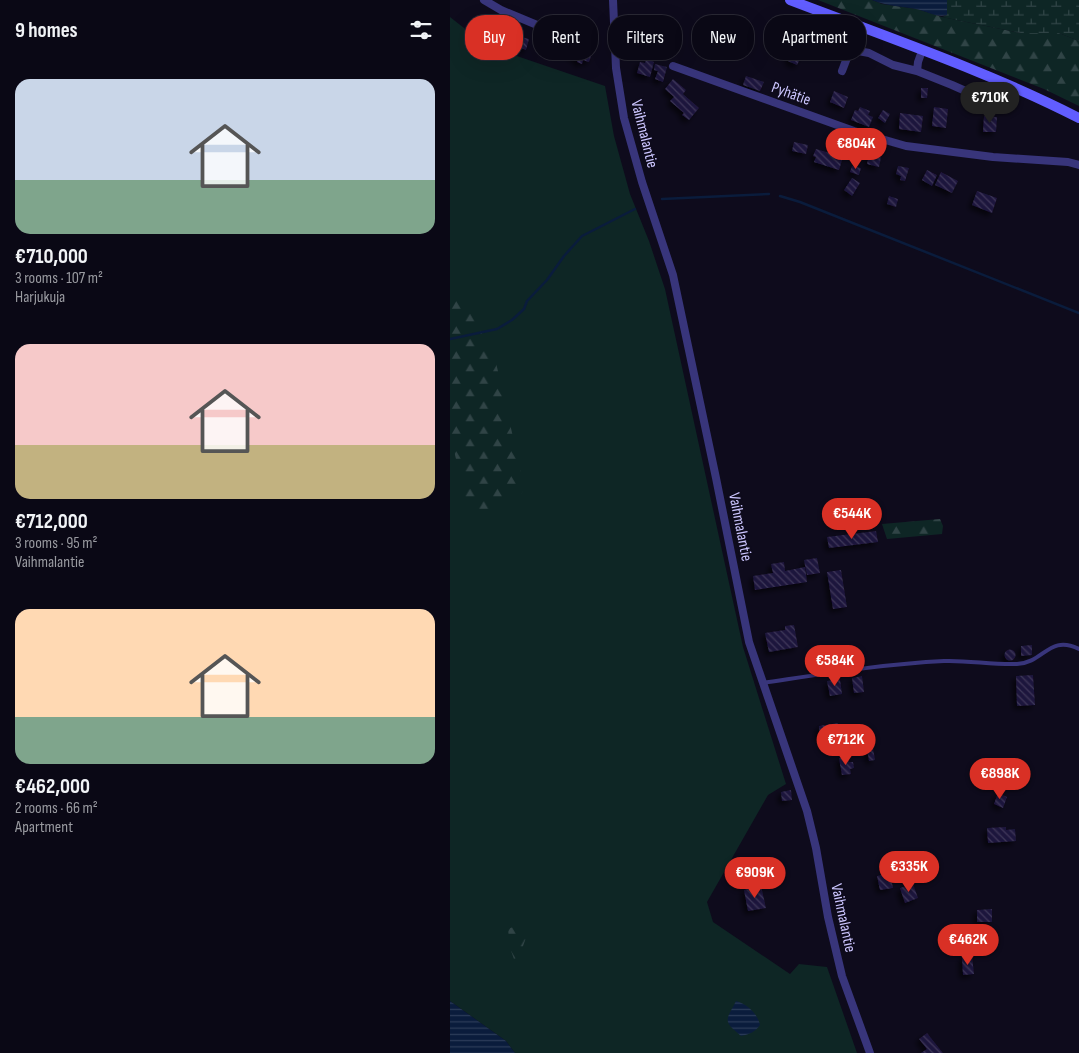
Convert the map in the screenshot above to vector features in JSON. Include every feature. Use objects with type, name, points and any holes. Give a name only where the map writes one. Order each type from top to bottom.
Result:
[{"type":"street","points":[[484,0],[501,10],[533,23]]},
{"type":"street","name":"Vaihmalantie","points":[[613,0],[616,68],[624,118],[642,182],[673,275],[747,634],[762,683],[807,811],[842,976],[870,1053]]},
{"type":"street","points":[[790,0],[1009,85],[1079,118]]},
{"type":"street","points":[[842,71],[847,58],[853,50],[869,54],[893,65],[917,71],[970,93],[987,106]]},
{"type":"street","points":[[917,71],[922,51]]},
{"type":"street","name":"Pyhätie","points":[[673,66],[854,132],[906,146],[993,157],[1068,162],[1079,165]]},
{"type":"lane","points":[[762,683],[873,667],[935,662],[959,661],[1017,664],[1032,662],[1055,646],[1065,644],[1079,649]]},
{"type":"green space","points":[[818,0],[872,0],[882,4],[917,9],[942,17],[1021,33],[1059,33],[1079,41],[1079,106],[1044,89],[866,19],[866,15],[856,15]]},
{"type":"green space","points":[[947,0],[1079,0],[1079,41],[1059,33],[1021,33],[942,17],[947,15]]},
{"type":"green space","points":[[450,17],[465,29],[465,60],[523,60],[523,58],[605,86],[614,136],[630,194],[649,241],[665,289],[743,647],[786,784],[768,795],[707,902],[713,922],[790,974],[799,964],[827,967],[857,1053],[515,1053],[506,1041],[450,1001]]},
{"type":"green space","points":[[458,299],[470,313],[494,354],[524,485],[522,493],[481,520],[480,515],[470,511],[467,514],[467,505],[450,434],[450,307]]},
{"type":"green space","points":[[940,519],[943,526],[942,534],[887,539],[882,524]]},
{"type":"green space","points":[[518,925],[524,929],[527,935],[519,957],[514,959],[510,948],[508,929]]},
{"type":"water","points":[[872,0],[947,0],[947,15],[935,15]]},
{"type":"water","points":[[450,1001],[506,1041],[515,1053],[450,1053]]},
{"type":"water","points":[[736,1001],[744,1004],[751,1010],[757,1017],[760,1025],[752,1032],[741,1036],[728,1023],[728,1017]]},
{"type":"building","points":[[523,38],[529,39],[526,50],[523,49]]},
{"type":"building","points":[[578,60],[583,60],[582,64],[577,62]]},
{"type":"building","points":[[646,60],[654,62],[650,77],[637,73],[640,62],[645,63]]},
{"type":"building","points":[[788,60],[800,60],[797,65]]},
{"type":"building","points":[[655,64],[667,67],[663,82],[655,79],[658,71],[654,70]]},
{"type":"building","points":[[746,76],[764,82],[760,91],[743,85]]},
{"type":"building","points":[[673,79],[686,90],[683,94],[699,108],[689,120],[670,101],[674,97],[665,89]]},
{"type":"building","points":[[921,88],[928,88],[927,98],[921,98]]},
{"type":"building","points":[[834,91],[848,97],[844,108],[830,102]]},
{"type":"building","points":[[860,107],[870,111],[868,115],[873,117],[869,127],[851,120],[855,110],[858,111]]},
{"type":"building","points":[[934,107],[948,109],[946,128],[932,126]]},
{"type":"building","points":[[883,110],[890,114],[885,123],[878,118]]},
{"type":"building","points":[[900,113],[923,116],[921,132],[899,129]]},
{"type":"building","points":[[984,116],[997,117],[996,132],[983,132]]},
{"type":"building","points":[[794,142],[808,145],[806,154],[792,151]]},
{"type":"building","points":[[816,149],[843,157],[839,170],[814,162],[816,157],[813,156]]},
{"type":"building","points":[[869,155],[881,157],[879,167],[867,164]]},
{"type":"building","points":[[852,166],[861,168],[859,175],[850,172]]},
{"type":"building","points":[[898,166],[909,168],[905,181],[900,180],[901,176],[896,174]]},
{"type":"building","points":[[927,170],[937,175],[932,186],[922,180]]},
{"type":"building","points":[[941,172],[958,181],[952,193],[935,185]]},
{"type":"building","points":[[852,178],[860,183],[852,196],[844,190]]},
{"type":"building","points":[[977,191],[997,198],[992,213],[972,205]]},
{"type":"building","points":[[889,196],[898,199],[896,207],[887,204]]},
{"type":"building","points":[[876,531],[878,542],[829,548],[827,537]]},
{"type":"building","points":[[817,558],[820,573],[807,575],[804,560]]},
{"type":"building","points":[[784,562],[785,571],[805,567],[807,582],[755,590],[753,576],[773,573],[771,564]]},
{"type":"building","points":[[841,570],[847,607],[833,609],[827,572]]},
{"type":"building","points":[[794,625],[798,647],[769,652],[765,633],[785,630],[785,626]]},
{"type":"building","points":[[1032,645],[1032,655],[1021,656],[1021,646]]},
{"type":"building","points":[[1008,650],[1012,650],[1015,655],[1014,659],[1008,660],[1005,657],[1005,653]]},
{"type":"building","points":[[1033,675],[1035,705],[1017,706],[1016,676]]},
{"type":"building","points":[[862,676],[864,692],[854,693],[852,678]]},
{"type":"building","points":[[840,679],[842,694],[830,696],[827,681]]},
{"type":"building","points":[[838,723],[840,735],[820,738],[819,726]]},
{"type":"building","points":[[867,740],[868,747],[854,748],[853,741]]},
{"type":"building","points":[[873,748],[875,760],[869,761],[867,749]]},
{"type":"building","points":[[848,757],[849,762],[853,762],[854,768],[850,769],[851,774],[842,775],[839,758]]},
{"type":"building","points":[[791,790],[792,800],[782,801],[781,792]]},
{"type":"building","points":[[998,793],[1007,797],[1003,808],[994,804]]},
{"type":"building","points":[[1006,827],[1006,830],[1015,829],[1016,841],[988,843],[987,828]]},
{"type":"building","points":[[890,873],[893,888],[880,890],[877,876]]},
{"type":"building","points":[[913,884],[918,898],[905,903],[900,888]]},
{"type":"building","points":[[761,886],[766,908],[748,911],[744,890]]},
{"type":"building","points":[[992,909],[992,922],[977,922],[977,910]]},
{"type":"building","points":[[972,956],[974,974],[963,975],[962,957]]},
{"type":"building","points":[[927,1033],[943,1053],[921,1053],[927,1049],[919,1039]]},
{"type":"waterway","points":[[662,199],[769,194]]},
{"type":"waterway","points":[[780,196],[800,202],[1079,313]]},
{"type":"waterway","points":[[450,339],[497,329],[512,320],[524,309],[527,301],[547,280],[564,256],[582,236],[635,209]]}]
